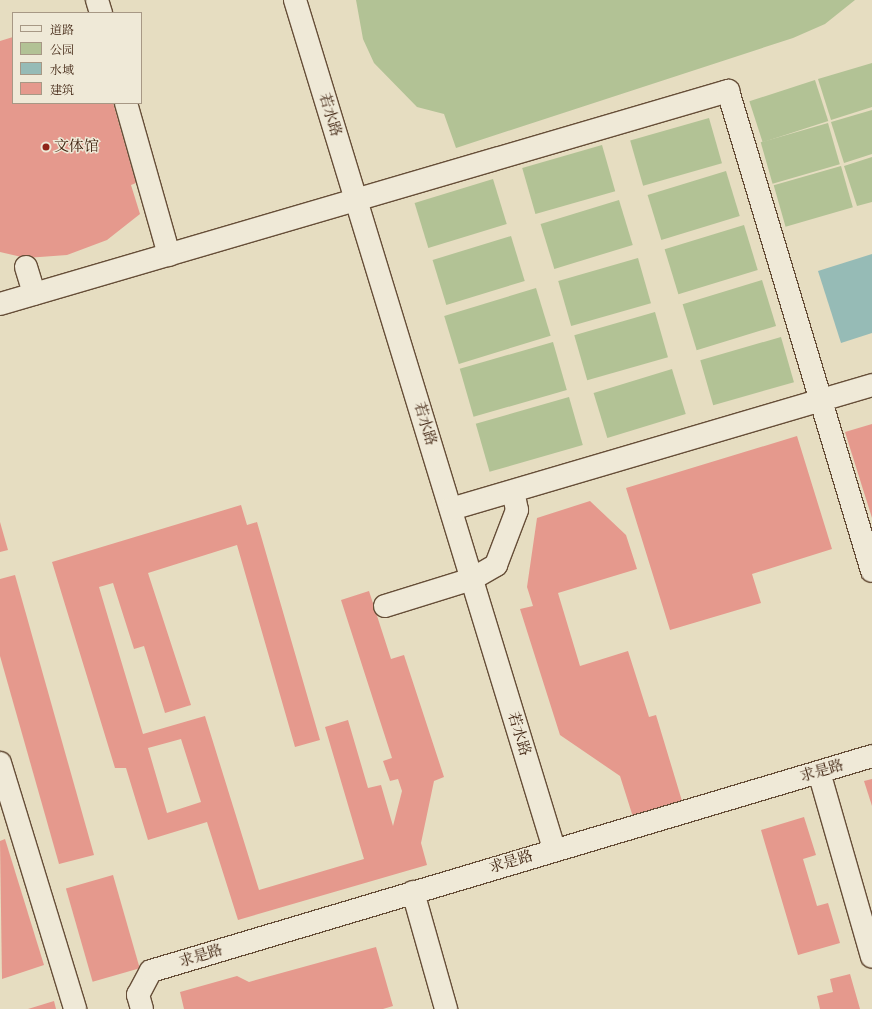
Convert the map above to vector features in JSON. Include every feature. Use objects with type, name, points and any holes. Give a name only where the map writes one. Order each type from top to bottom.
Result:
[{"type":"lane","points":[[97,0],[101,12]]},
{"type":"lane","name":"若水路","points":[[295,0],[554,849]]},
{"type":"lane","points":[[0,304],[357,201],[728,91],[821,400],[868,542],[872,571]]},
{"type":"lane","points":[[126,104],[169,255]]},
{"type":"lane","points":[[26,266],[34,294]]},
{"type":"lane","points":[[451,510],[872,385]]},
{"type":"lane","points":[[385,606],[472,579],[496,565],[517,510],[513,491]]},
{"type":"lane","name":"求是路","points":[[142,1009],[138,995],[151,971],[554,849],[872,756]]},
{"type":"lane","points":[[0,763],[75,1009]]},
{"type":"lane","points":[[819,772],[872,956]]},
{"type":"lane","points":[[413,892],[446,1009]]},
{"type":"green space","points":[[356,0],[855,0],[825,24],[793,38],[456,148],[444,114],[417,107],[374,63],[363,39]]},
{"type":"green space","points":[[872,63],[872,107],[831,120],[818,79]]},
{"type":"green space","points":[[815,80],[828,121],[763,142],[749,101]]},
{"type":"green space","points":[[872,110],[872,154],[844,163],[831,122]]},
{"type":"green space","points":[[709,118],[722,163],[643,186],[630,141]]},
{"type":"green space","points":[[828,123],[840,164],[773,184],[761,142]]},
{"type":"green space","points":[[602,145],[615,191],[535,214],[522,168]]},
{"type":"green space","points":[[872,157],[872,202],[857,206],[844,166]]},
{"type":"green space","points":[[841,166],[853,207],[786,227],[774,185]]},
{"type":"green space","points":[[726,171],[740,216],[661,240],[648,195]]},
{"type":"green space","points":[[493,179],[507,224],[428,248],[415,203]]},
{"type":"green space","points":[[619,200],[633,245],[554,269],[541,224]]},
{"type":"green space","points":[[744,225],[758,270],[678,294],[665,249]]},
{"type":"green space","points":[[511,236],[525,281],[446,305],[433,260]]},
{"type":"green space","points":[[638,258],[651,303],[571,326],[558,281]]},
{"type":"green space","points":[[762,280],[776,326],[697,350],[683,304]]},
{"type":"green space","points":[[536,288],[551,336],[459,364],[444,316]]},
{"type":"green space","points":[[655,312],[668,357],[587,380],[574,335]]},
{"type":"green space","points":[[781,337],[794,382],[713,405],[700,360]]},
{"type":"green space","points":[[553,342],[567,390],[474,417],[460,369]]},
{"type":"green space","points":[[672,369],[686,414],[607,438],[594,393]]},
{"type":"green space","points":[[569,397],[583,445],[490,472],[476,424]]},
{"type":"water","points":[[872,254],[872,333],[841,343],[818,271]]},
{"type":"building","points":[[12,37],[12,104],[113,104],[136,183],[131,185],[140,214],[107,240],[67,255],[26,258],[0,252],[0,41]]},
{"type":"building","points":[[872,424],[872,518],[845,432]]},
{"type":"building","points":[[797,436],[832,549],[752,574],[761,603],[670,630],[626,488]]},
{"type":"building","points":[[590,501],[626,535],[637,569],[558,593],[580,666],[628,651],[649,717],[656,715],[682,801],[633,817],[620,776],[560,735],[520,609],[533,606],[527,587],[537,518]]},
{"type":"building","points":[[241,505],[247,525],[257,522],[320,740],[295,747],[237,545],[148,573],[191,705],[165,713],[144,646],[134,649],[113,583],[99,587],[143,734],[205,716],[259,890],[364,859],[325,727],[348,720],[368,788],[381,785],[393,826],[402,791],[398,779],[390,781],[383,761],[392,758],[341,600],[369,591],[391,659],[404,655],[444,777],[434,781],[421,843],[427,865],[238,920],[207,822],[148,840],[126,768],[115,768],[52,562]],"holes":[[[181,739],[201,802],[167,813],[148,748]]]},
{"type":"building","points":[[0,522],[8,550],[0,552]]},
{"type":"building","points":[[15,575],[94,855],[59,864],[0,656],[0,579]]},
{"type":"building","points":[[872,779],[872,806],[864,781]]},
{"type":"building","points":[[804,817],[816,855],[803,859],[817,906],[828,903],[840,943],[798,955],[761,830]]},
{"type":"building","points":[[5,839],[44,965],[2,979],[0,841]]},
{"type":"building","points":[[113,875],[140,968],[93,982],[66,889]]},
{"type":"building","points":[[376,947],[393,1006],[383,1009],[184,1009],[180,992],[237,976],[249,982]]},
{"type":"building","points":[[850,974],[860,1009],[820,1009],[817,996],[833,992],[830,979]]},
{"type":"building","points":[[54,1001],[56,1009],[28,1009]]},
{"type":"place","name":"文体馆","points":[[46,147]]}]
